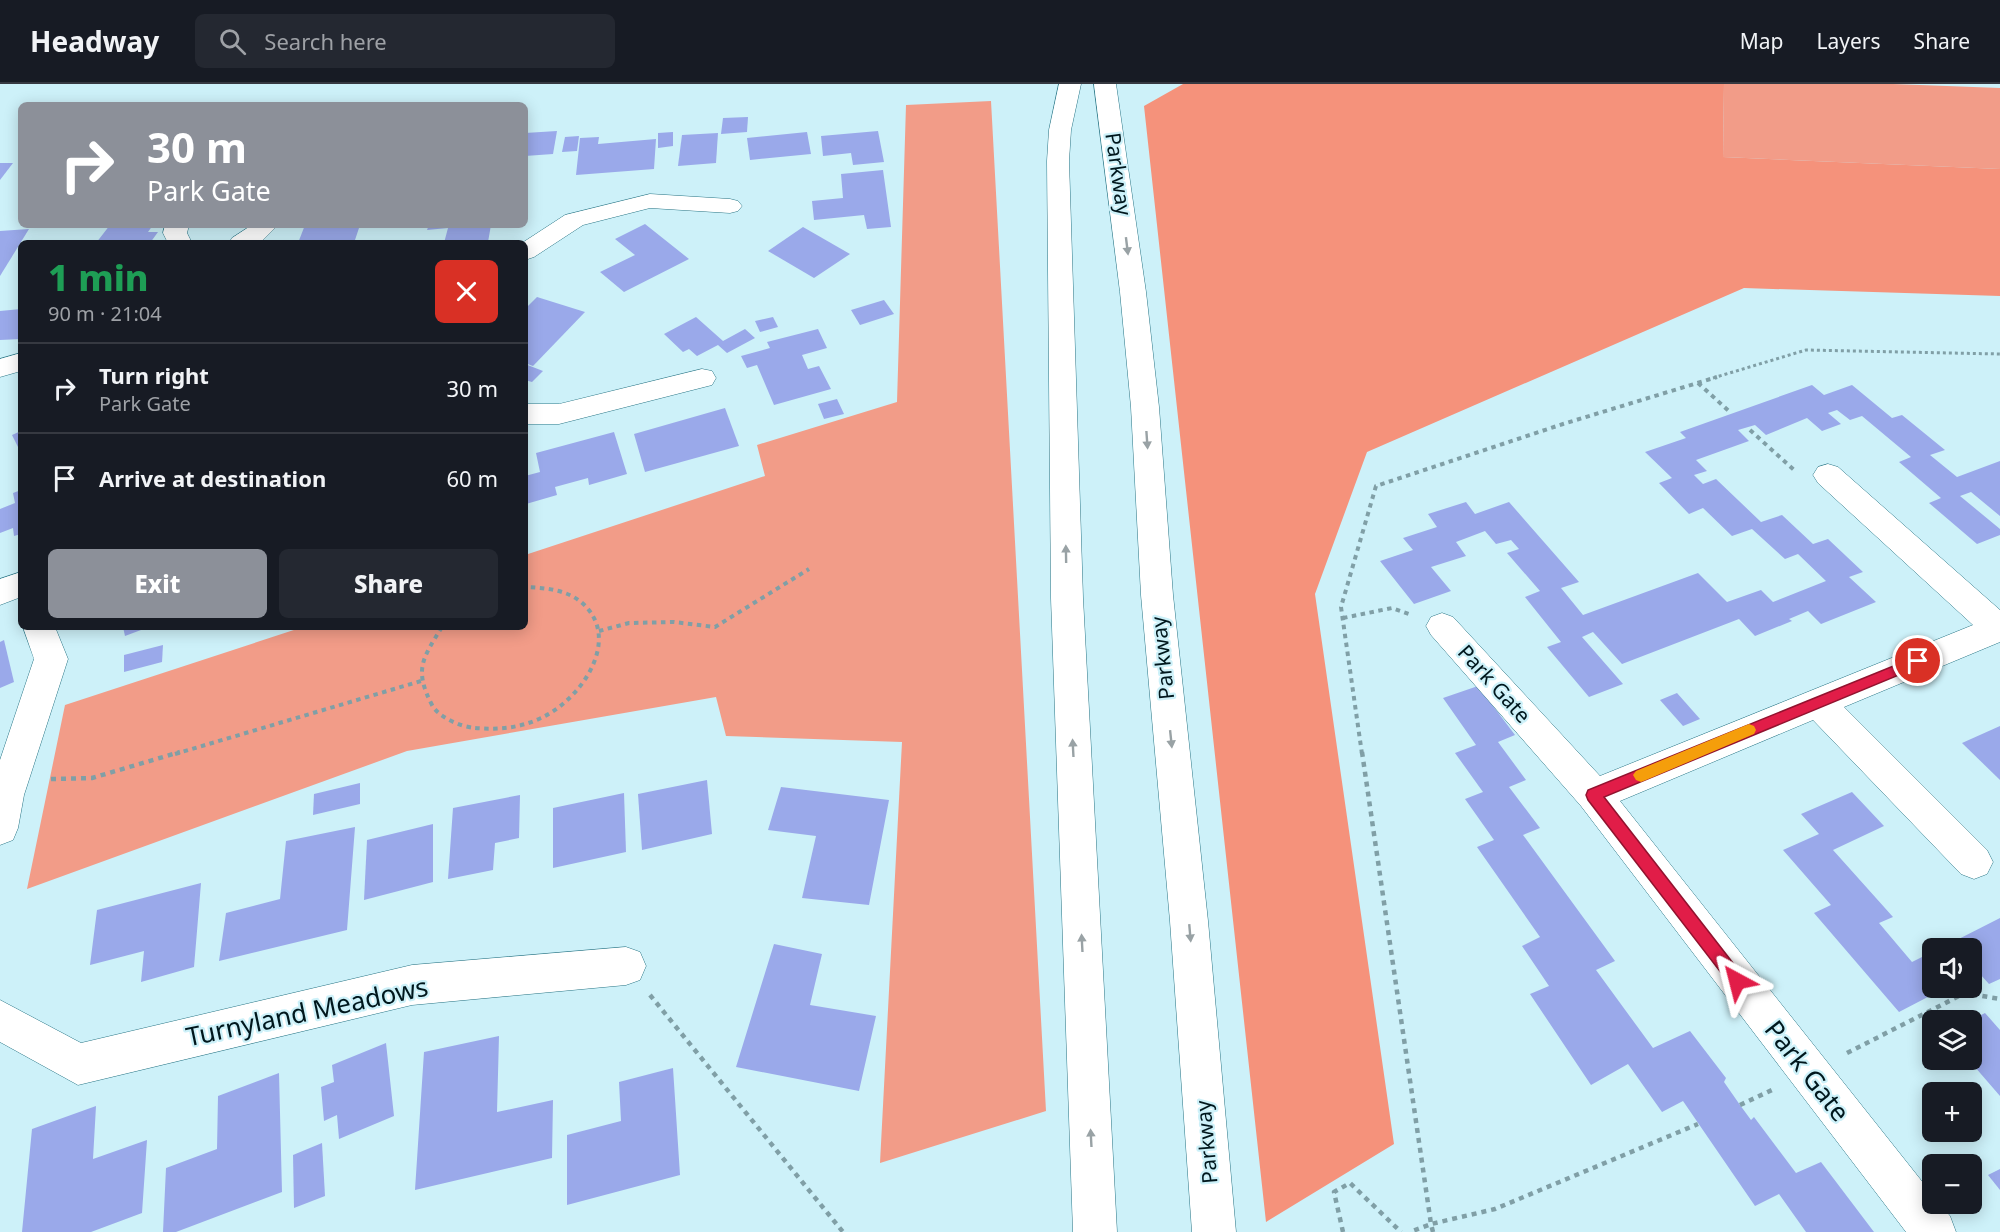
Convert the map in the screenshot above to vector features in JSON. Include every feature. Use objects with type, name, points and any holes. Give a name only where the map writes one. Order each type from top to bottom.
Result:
[{"type":"street","points":[[1070,84],[1060,130],[1058,194],[1066,598],[1094,1214]]},
{"type":"street","name":"Parkway","points":[[1105,84],[1131,270],[1145,407],[1157,595],[1189,921],[1213,1219]]},
{"type":"street","points":[[528,250],[574,220],[650,201],[730,206]]},
{"type":"street","points":[[247,240],[263,228]]},
{"type":"street","points":[[0,368],[18,363]]},
{"type":"street","points":[[528,414],[559,414],[702,378]]},
{"type":"street","points":[[1594,795],[2000,629],[1828,475]]},
{"type":"street","points":[[0,592],[18,585]]},
{"type":"street","name":"Park Gate","points":[[1442,627],[1594,795],[1934,1232]]},
{"type":"street","points":[[0,828],[11,780],[51,659],[40,630]]},
{"type":"street","points":[[1817,702],[1974,862]]},
{"type":"street","name":"Turnyland Meadows","points":[[0,1020],[78,1064],[412,985],[626,966]]},
{"type":"path","points":[[1433,1232],[1341,607],[1376,486],[1806,350],[2000,354]]},
{"type":"path","points":[[1698,383],[1730,412]]},
{"type":"path","points":[[1750,430],[1792,470],[1828,475]]},
{"type":"path","points":[[599,631],[629,623],[674,622],[715,627],[809,569]]},
{"type":"path","points":[[440,630],[424,655],[421,681],[434,710],[462,727],[501,730],[542,718],[576,693],[596,662],[599,631],[592,614],[580,601],[555,589],[528,587]]},
{"type":"path","points":[[1343,618],[1392,608],[1442,627]]},
{"type":"path","points":[[11,780],[92,778],[421,681]]},
{"type":"path","points":[[626,966],[843,1232]]},
{"type":"path","points":[[1839,1057],[1965,993],[2000,999]]},
{"type":"path","points":[[1410,1232],[1431,1224],[1495,1209],[1698,1124]]},
{"type":"path","points":[[1343,1232],[1334,1192],[1350,1183],[1401,1232]]},
{"type":"shaded area","points":[[1183,84],[1724,84],[1723,157],[2000,169],[2000,296],[1744,288],[1367,452],[1315,594],[1394,1144],[1266,1222],[1144,106]]},
{"type":"shaded area","points":[[1724,84],[1893,84],[2000,88],[2000,169],[1723,157]]},
{"type":"shaded area","points":[[991,101],[1046,1111],[880,1163],[902,742],[726,736],[716,697],[407,751],[27,889],[65,705],[294,630],[528,630],[528,554],[765,476],[757,445],[897,402],[906,105]]},
{"type":"building","points":[[748,117],[747,132],[721,134],[723,118]]},
{"type":"building","points":[[557,131],[553,154],[528,156],[528,133]]},
{"type":"building","points":[[878,131],[884,162],[853,165],[851,153],[823,156],[821,136]]},
{"type":"building","points":[[673,132],[673,146],[658,148],[658,133]]},
{"type":"building","points":[[807,132],[811,154],[750,160],[747,138]]},
{"type":"building","points":[[718,133],[716,163],[678,166],[682,135]]},
{"type":"building","points":[[579,136],[577,151],[562,152],[565,137]]},
{"type":"building","points":[[599,137],[598,144],[656,139],[654,169],[576,175],[580,138]]},
{"type":"building","points":[[0,163],[13,163],[0,180]]},
{"type":"building","points":[[883,170],[891,227],[867,229],[864,215],[814,220],[812,201],[843,198],[841,174]]},
{"type":"building","points":[[645,224],[689,259],[624,292],[600,272],[635,255],[615,239]]},
{"type":"building","points":[[803,227],[850,254],[814,278],[768,251]]},
{"type":"building","points":[[108,228],[151,228],[148,232],[158,232],[152,240],[98,240]]},
{"type":"building","points":[[304,228],[359,228],[355,240],[299,240]]},
{"type":"building","points":[[448,228],[490,228],[488,240],[445,240]]},
{"type":"building","points":[[29,229],[22,240],[18,240],[18,247],[0,276],[0,231]]},
{"type":"building","points":[[537,297],[585,312],[533,366],[528,364],[528,306]]},
{"type":"building","points":[[884,300],[894,314],[860,325],[851,310]]},
{"type":"building","points":[[18,309],[18,339],[0,340],[0,311]]},
{"type":"building","points":[[696,317],[723,341],[745,329],[755,338],[727,353],[718,345],[697,356],[689,349],[683,352],[664,334]]},
{"type":"building","points":[[773,317],[778,327],[760,332],[755,321]]},
{"type":"building","points":[[818,329],[827,348],[802,355],[808,369],[819,366],[831,389],[774,405],[757,365],[747,368],[741,356],[770,348],[767,342]]},
{"type":"building","points":[[528,365],[543,371],[532,382],[528,381]]},
{"type":"building","points":[[1812,385],[1824,395],[1852,385],[1892,418],[1902,415],[1945,450],[1930,455],[1957,477],[2000,461],[2000,516],[1971,492],[1960,496],[2000,529],[2000,535],[1977,544],[1929,503],[1941,498],[1899,462],[1911,457],[1862,416],[1850,420],[1837,410],[1828,413],[1841,424],[1822,431],[1807,418],[1766,435],[1755,425],[1738,430],[1749,441],[1696,460],[1707,471],[1694,475],[1703,484],[1716,479],[1761,522],[1782,515],[1813,544],[1828,539],[1863,572],[1849,577],[1876,602],[1821,624],[1808,611],[1789,619],[1792,621],[1755,636],[1739,619],[1622,664],[1593,632],[1582,637],[1623,684],[1589,697],[1547,647],[1561,642],[1525,597],[1540,591],[1507,553],[1519,549],[1511,540],[1496,544],[1485,531],[1456,542],[1466,556],[1431,567],[1451,591],[1414,604],[1380,561],[1413,550],[1403,538],[1437,527],[1428,514],[1466,502],[1475,514],[1509,502],[1579,582],[1561,588],[1583,615],[1698,573],[1727,602],[1761,590],[1773,602],[1826,581],[1798,554],[1785,559],[1752,529],[1732,536],[1703,508],[1689,514],[1659,483],[1672,478],[1645,452],[1686,438],[1680,432]]},
{"type":"building","points":[[837,399],[844,414],[824,419],[818,404]]},
{"type":"building","points":[[725,408],[739,446],[645,472],[634,434]]},
{"type":"building","points":[[18,432],[18,447],[12,435]]},
{"type":"building","points":[[614,432],[627,474],[589,485],[588,478],[555,487],[557,495],[528,503],[528,475],[540,472],[536,453]]},
{"type":"building","points":[[18,491],[18,535],[14,536],[13,528],[0,533],[0,509],[15,503],[13,493]]},
{"type":"building","points":[[124,630],[141,630],[125,636]]},
{"type":"building","points":[[4,640],[14,682],[0,688],[0,642]]},
{"type":"building","points":[[163,645],[162,662],[124,672],[124,655]]},
{"type":"building","points":[[1478,686],[1515,735],[1498,742],[1526,780],[1509,787],[1540,828],[1523,835],[1615,961],[1596,970],[1653,1048],[1690,1031],[1726,1078],[1724,1082],[1751,1120],[1754,1117],[1796,1173],[1821,1162],[1874,1232],[1806,1232],[1779,1194],[1755,1206],[1683,1101],[1662,1112],[1628,1064],[1591,1085],[1530,994],[1549,986],[1522,946],[1540,937],[1477,847],[1494,840],[1465,799],[1483,792],[1455,753],[1476,745],[1443,698]]},
{"type":"building","points":[[1677,693],[1700,719],[1683,726],[1660,700]]},
{"type":"building","points":[[2000,726],[2000,780],[1962,743]]},
{"type":"building","points":[[707,780],[712,834],[642,850],[638,794]]},
{"type":"building","points":[[360,783],[360,804],[313,815],[314,794]]},
{"type":"building","points":[[781,787],[889,800],[869,905],[802,898],[816,836],[768,830]]},
{"type":"building","points":[[1852,792],[1884,826],[1833,850],[1893,917],[1879,923],[1912,962],[1922,957],[1922,998],[1926,998],[1899,1012],[1814,913],[1831,905],[1783,850],[1819,834],[1801,814]]},
{"type":"building","points":[[624,793],[626,852],[553,868],[553,808]]},
{"type":"building","points":[[520,795],[519,838],[495,843],[493,870],[448,879],[453,808]]},
{"type":"building","points":[[433,824],[433,882],[364,900],[367,840]]},
{"type":"building","points":[[355,827],[347,930],[219,961],[226,913],[280,899],[286,841]]},
{"type":"building","points":[[201,883],[194,967],[141,982],[144,951],[90,965],[97,910]]},
{"type":"building","points":[[2000,918],[2000,979],[1989,984],[1982,976],[1982,938],[1961,938]]},
{"type":"building","points":[[774,944],[822,954],[810,1005],[876,1016],[859,1091],[736,1067]]},
{"type":"building","points":[[1985,1013],[2000,1030],[2000,1096],[1978,1070],[1982,1070],[1982,1014]]},
{"type":"building","points":[[499,1036],[497,1112],[553,1100],[552,1158],[415,1190],[424,1052]]},
{"type":"building","points":[[386,1043],[394,1116],[339,1139],[337,1115],[324,1121],[321,1087],[334,1082],[332,1065]]},
{"type":"building","points":[[673,1068],[680,1175],[567,1205],[567,1135],[621,1121],[619,1082]]},
{"type":"building","points":[[279,1073],[282,1192],[176,1232],[163,1232],[166,1168],[217,1149],[218,1096]]},
{"type":"building","points":[[96,1106],[93,1159],[147,1140],[142,1213],[91,1232],[22,1232],[32,1129]]},
{"type":"building","points":[[322,1143],[325,1196],[294,1208],[293,1155]]},
{"type":"building","points":[[2000,1169],[2000,1190],[1988,1175]]},
{"type":"slow traffic","points":[[1641,775],[1749,730]]},
{"type":"route","points":[[1737,981],[1594,795],[1918,661]]}]
